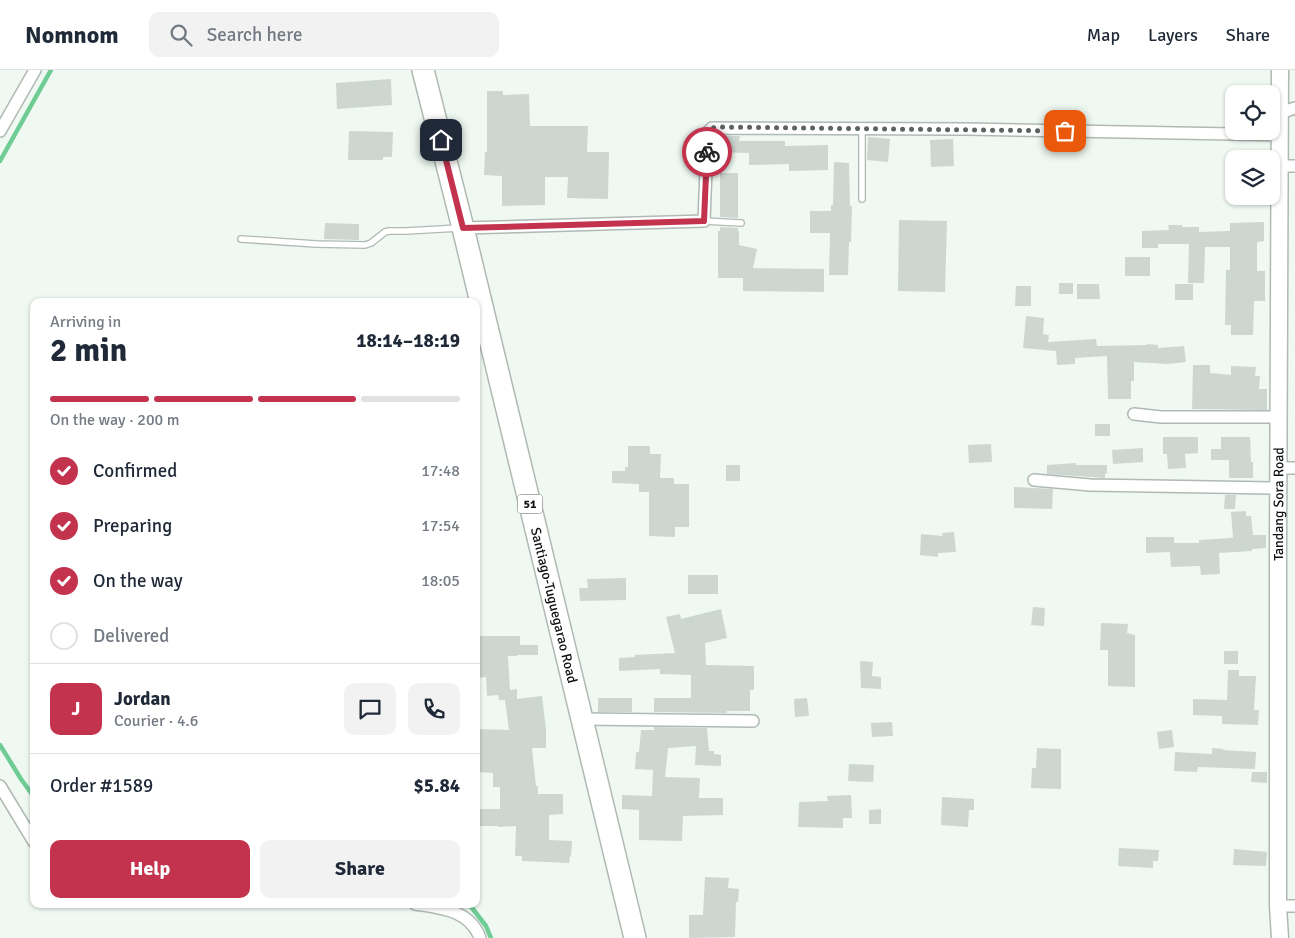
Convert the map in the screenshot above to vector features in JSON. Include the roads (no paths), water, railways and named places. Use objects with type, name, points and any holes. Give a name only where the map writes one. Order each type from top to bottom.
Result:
[{"type":"highway","name":"Santiago-Tuguegarao Road","points":[[423,70],[480,298]]},
{"type":"highway","name":"Santiago-Tuguegarao Road","points":[[480,298],[635,938]]},
{"type":"street","points":[[0,131],[35,70]]},
{"type":"street","name":"Tandang Sora Road","points":[[1280,70],[1287,110],[1280,135],[1288,166],[1278,417],[1278,906],[1280,938]]},
{"type":"street","points":[[463,228],[704,221],[707,143],[709,131],[712,128],[862,128],[1225,134]]},
{"type":"street","points":[[1134,414],[1161,417],[1278,417]]},
{"type":"street","points":[[1278,468],[1295,468]]},
{"type":"street","points":[[1034,480],[1090,485],[1278,488]]},
{"type":"street","points":[[582,719],[753,721]]},
{"type":"street","points":[[0,786],[30,835]]},
{"type":"street","points":[[1278,906],[1295,906]]},
{"type":"street","points":[[437,908],[465,917],[477,930],[480,938]]},
{"type":"lane","points":[[862,128],[862,199]]},
{"type":"lane","points":[[704,221],[741,223]]},
{"type":"lane","points":[[241,239],[365,245],[389,231],[463,228]]},
{"type":"waterway","points":[[0,161],[51,70]]},
{"type":"waterway","points":[[0,745],[30,791]]},
{"type":"waterway","points":[[472,908],[486,926],[491,938]]}]
